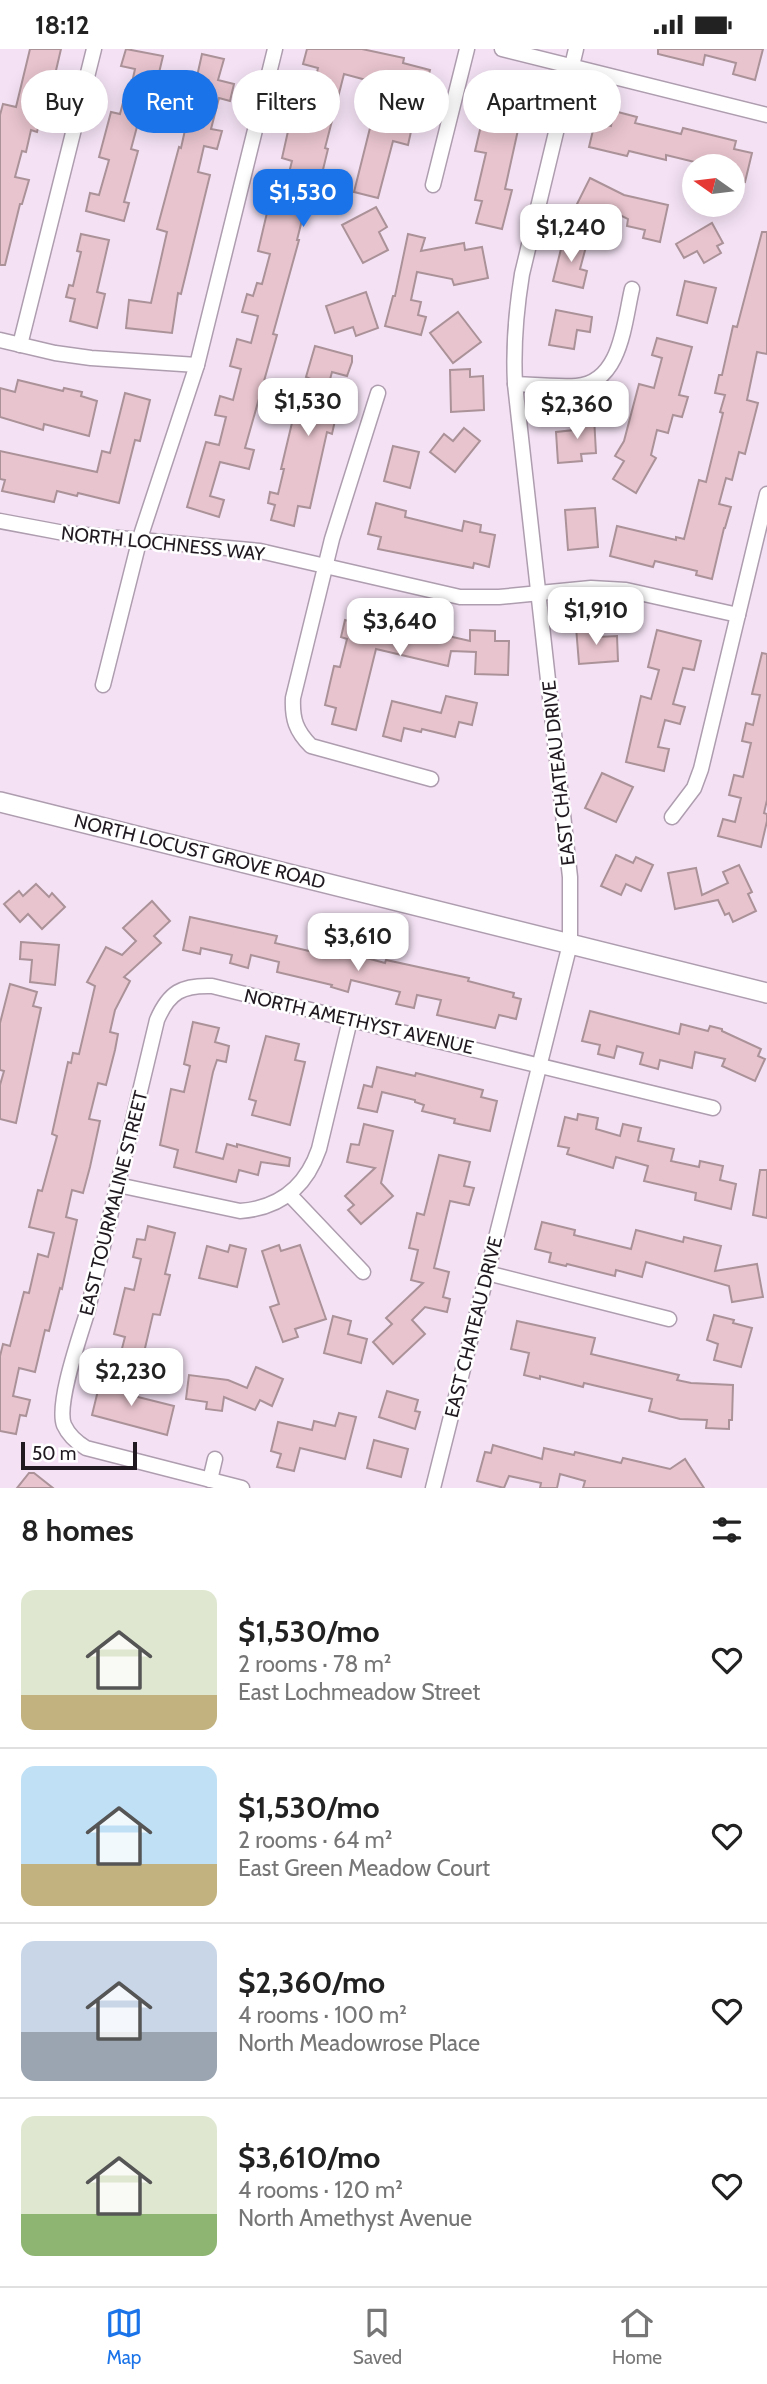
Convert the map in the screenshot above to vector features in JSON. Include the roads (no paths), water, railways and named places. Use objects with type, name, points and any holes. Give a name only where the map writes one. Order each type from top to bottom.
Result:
[{"type":"main road","name":"NORTH LOCUST GROVE ROAD","points":[[0,802],[767,993]]},
{"type":"street","points":[[20,345],[94,49]]},
{"type":"street","points":[[103,685],[140,538],[197,365],[275,49]]},
{"type":"street","points":[[433,185],[467,49]]},
{"type":"street","points":[[502,49],[767,115]]},
{"type":"street","name":"EAST CHATEAU DRIVE","points":[[433,1488],[570,944],[570,877],[514,384],[513,347],[522,274],[576,49]]},
{"type":"street","points":[[514,384],[578,386],[596,380],[610,368],[618,350],[632,289]]},
{"type":"street","points":[[0,339],[91,358],[197,365]]},
{"type":"street","points":[[377,393],[326,566],[293,698],[292,717],[299,734],[311,746],[431,779]]},
{"type":"street","points":[[672,817],[694,787],[701,769],[767,495]]},
{"type":"street","name":"NORTH LOCHNESS WAY","points":[[0,521],[64,533],[260,551],[460,597],[538,594],[591,588],[626,590],[738,615]]},
{"type":"street","name":"NORTH AMETHYST AVENUE","points":[[178,991],[194,985],[212,986],[713,1108]]},
{"type":"street","name":"EAST TOURMALINE STREET","points":[[178,991],[164,1004],[157,1020],[71,1370],[63,1405],[63,1422],[71,1438],[86,1448],[209,1480]]},
{"type":"street","points":[[118,1185],[240,1211],[266,1207],[290,1195],[313,1167],[350,1020]]},
{"type":"street","points":[[290,1195],[363,1272]]},
{"type":"street","points":[[487,1273],[669,1319]]},
{"type":"street","points":[[215,1459],[209,1480],[242,1488]]}]
